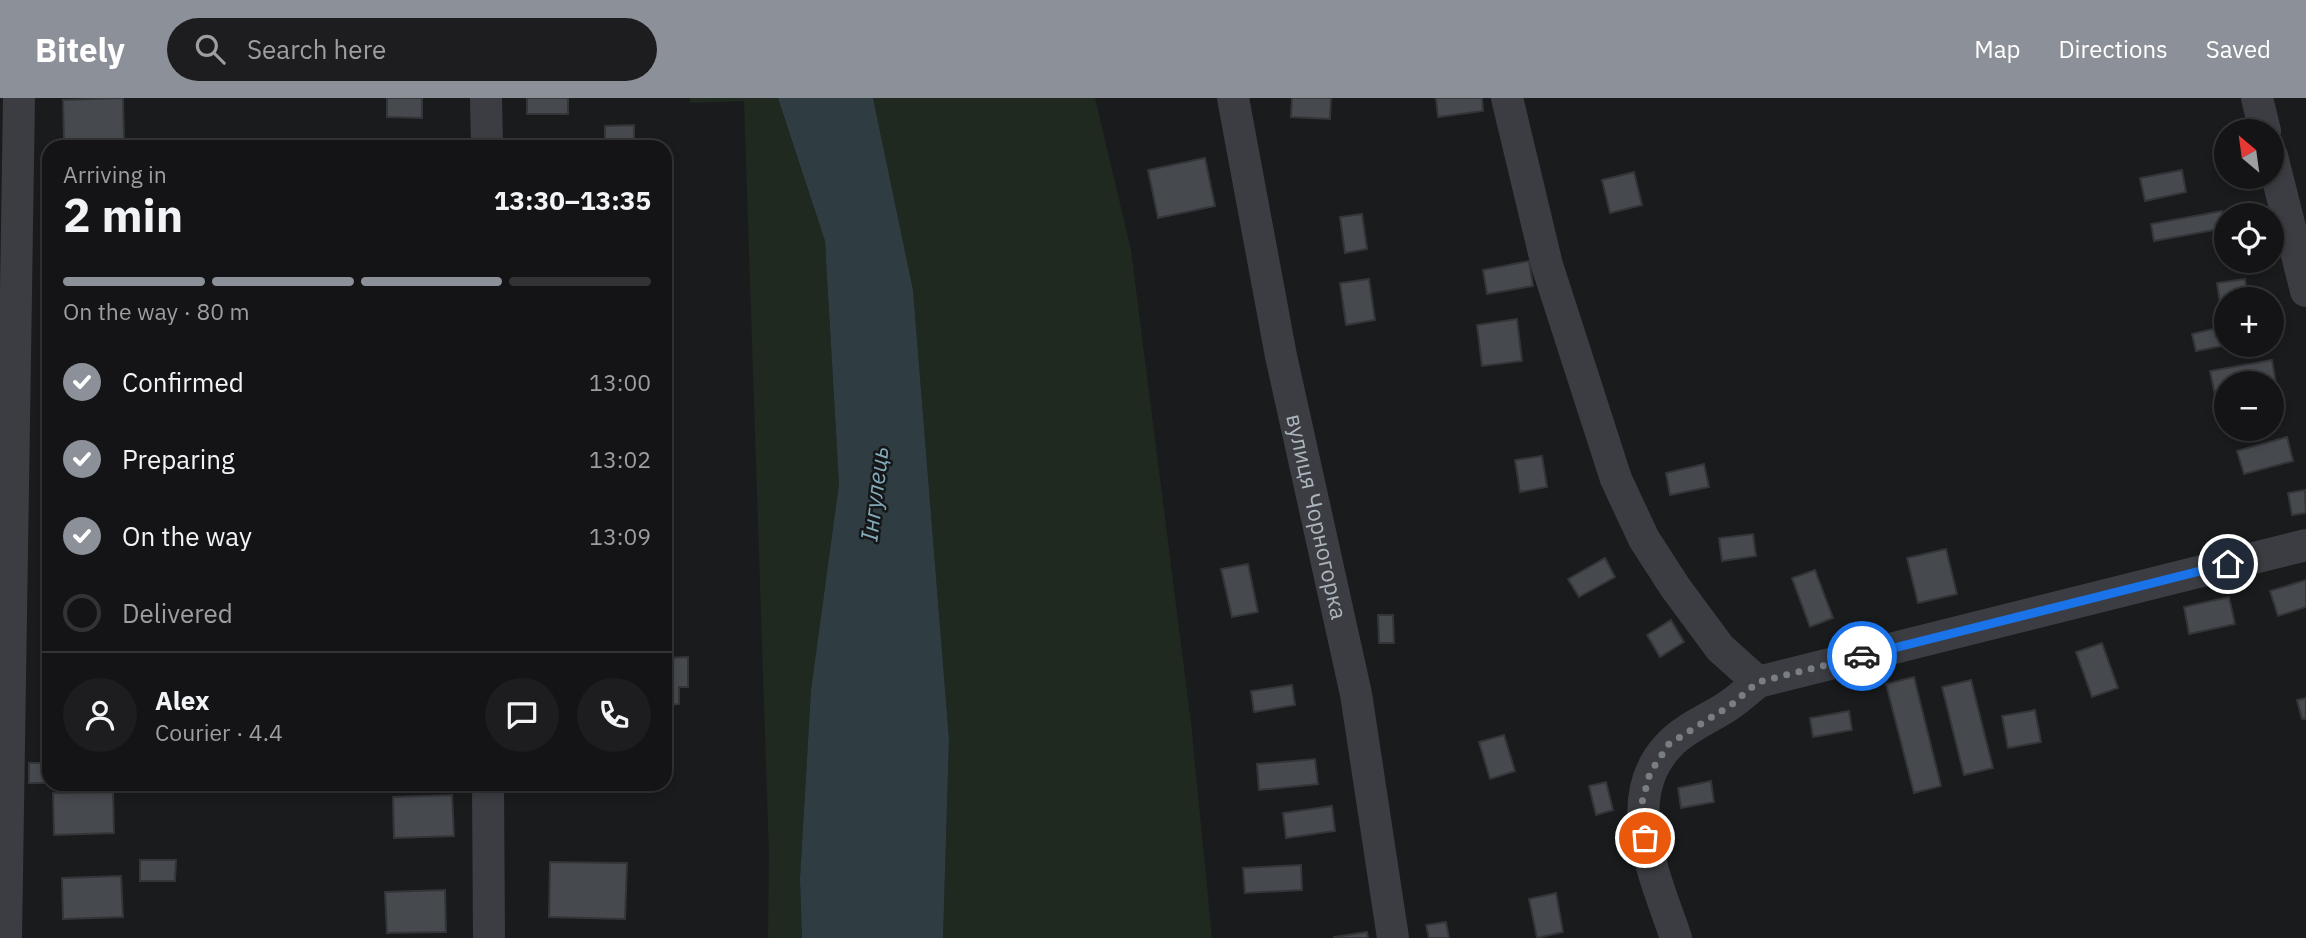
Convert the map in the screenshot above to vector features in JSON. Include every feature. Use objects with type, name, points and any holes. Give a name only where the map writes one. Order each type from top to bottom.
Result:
[{"type":"street","points":[[6,938],[19,98]]},
{"type":"street","points":[[486,98],[486,140]]},
{"type":"street","name":"вулиця Чорногорка","points":[[1233,98],[1281,356],[1356,694],[1393,938]]},
{"type":"street","points":[[1507,98],[1547,265],[1616,479],[1644,539],[1675,587],[1720,648],[1758,682]]},
{"type":"street","points":[[2257,98],[2262,119]]},
{"type":"street","points":[[2280,189],[2306,291]]},
{"type":"street","points":[[1676,938],[1645,838],[1641,806],[1650,773],[1669,744],[1731,705],[1758,682],[2306,545]]},
{"type":"street","points":[[488,791],[489,938]]},
{"type":"shaded area","points":[[690,98],[778,98],[825,241],[839,484],[811,690],[800,879],[802,938],[768,938],[769,855],[744,101],[690,103]]},
{"type":"shaded area","points":[[873,98],[1095,98],[1131,250],[1191,723],[1212,938],[943,938],[949,739],[913,290]]},
{"type":"water","name":"Інгулець","points":[[778,98],[873,98],[913,290],[949,739],[943,938],[802,938],[800,879],[811,690],[839,484],[825,241]]},
{"type":"building","points":[[123,98],[124,139],[64,140],[63,100]]},
{"type":"building","points":[[387,98],[422,98],[422,118],[387,117]]},
{"type":"building","points":[[527,98],[568,98],[568,114],[527,114]]},
{"type":"building","points":[[1292,98],[1331,98],[1330,119],[1291,117]]},
{"type":"building","points":[[1436,98],[1482,98],[1483,111],[1438,117]]},
{"type":"building","points":[[634,125],[634,140],[605,140],[605,126]]},
{"type":"building","points":[[1205,158],[1215,206],[1158,218],[1148,170]]},
{"type":"building","points":[[2182,170],[2186,192],[2145,201],[2140,178]]},
{"type":"building","points":[[1634,172],[1642,205],[1610,213],[1602,180]]},
{"type":"building","points":[[2214,212],[2214,230],[2154,241],[2151,224]]},
{"type":"building","points":[[1362,214],[1367,249],[1345,253],[1340,217]]},
{"type":"building","points":[[1529,261],[1533,286],[1487,294],[1483,270]]},
{"type":"building","points":[[1369,279],[1375,320],[1346,325],[1340,283]]},
{"type":"building","points":[[2245,279],[2246,287],[2218,287],[2217,283]]},
{"type":"building","points":[[1517,319],[1522,361],[1482,366],[1477,325]]},
{"type":"building","points":[[2214,329],[2214,348],[2196,351],[2192,334]]},
{"type":"building","points":[[2272,360],[2274,371],[2214,371],[2214,390],[2210,371]]},
{"type":"building","points":[[2287,437],[2293,461],[2244,474],[2237,451],[2273,441],[2284,441]]},
{"type":"building","points":[[1542,456],[1547,487],[1520,492],[1515,460]]},
{"type":"building","points":[[1704,464],[1709,487],[1670,495],[1666,473]]},
{"type":"building","points":[[2305,490],[2306,513],[2292,515],[2288,493]]},
{"type":"building","points":[[1753,534],[1756,556],[1722,561],[1719,538]]},
{"type":"building","points":[[1946,549],[1957,594],[1918,603],[1907,558]]},
{"type":"building","points":[[1605,558],[1615,577],[1579,597],[1568,579]]},
{"type":"building","points":[[1248,564],[1258,612],[1232,617],[1221,569]]},
{"type":"building","points":[[1815,570],[1833,618],[1810,627],[1792,578]]},
{"type":"building","points":[[2306,580],[2306,607],[2278,616],[2270,591]]},
{"type":"building","points":[[2229,597],[2235,624],[2189,634],[2184,607]]},
{"type":"building","points":[[1378,615],[1393,615],[1394,643],[1379,643]]},
{"type":"building","points":[[1671,620],[1684,642],[1660,657],[1647,635]]},
{"type":"building","points":[[2102,643],[2118,688],[2092,697],[2076,652]]},
{"type":"building","points":[[688,657],[688,687],[679,687],[679,704],[672,705],[672,658]]},
{"type":"building","points":[[1914,677],[1941,786],[1914,793],[1886,684]]},
{"type":"building","points":[[1971,680],[1993,768],[1964,775],[1942,687]]},
{"type":"building","points":[[1292,685],[1295,705],[1254,712],[1251,691]]},
{"type":"building","points":[[2306,698],[2306,719],[2302,719],[2297,700]]},
{"type":"building","points":[[2035,710],[2041,742],[2008,748],[2002,716]]},
{"type":"building","points":[[1849,711],[1852,730],[1813,737],[1810,718]]},
{"type":"building","points":[[1504,735],[1515,771],[1490,779],[1479,742]]},
{"type":"building","points":[[1315,759],[1318,784],[1259,790],[1257,764]]},
{"type":"building","points":[[29,763],[42,763],[42,783],[29,783]]},
{"type":"building","points":[[1711,781],[1714,802],[1681,808],[1678,788]]},
{"type":"building","points":[[1606,782],[1613,810],[1596,815],[1589,786]]},
{"type":"building","points":[[113,792],[114,833],[54,835],[53,793]]},
{"type":"building","points":[[452,795],[454,836],[394,838],[393,797]]},
{"type":"building","points":[[1332,806],[1335,831],[1286,838],[1283,813]]},
{"type":"building","points":[[140,860],[176,860],[175,881],[140,881]]},
{"type":"building","points":[[550,862],[627,863],[625,919],[549,917]]},
{"type":"building","points":[[1301,865],[1302,890],[1245,893],[1243,868]]},
{"type":"building","points":[[121,876],[123,917],[63,919],[62,878]]},
{"type":"building","points":[[445,890],[446,932],[387,933],[385,892]]},
{"type":"building","points":[[1556,893],[1563,932],[1537,938],[1529,899]]},
{"type":"building","points":[[1446,922],[1449,938],[1429,938],[1426,925]]},
{"type":"building","points":[[1367,932],[1368,938],[1334,938],[1334,937]]},
{"type":"way so far","points":[[1645,838],[1641,806],[1650,773],[1669,744],[1731,705],[1758,682],[1862,656]]},
{"type":"route","points":[[1862,656],[2228,564]]}]
